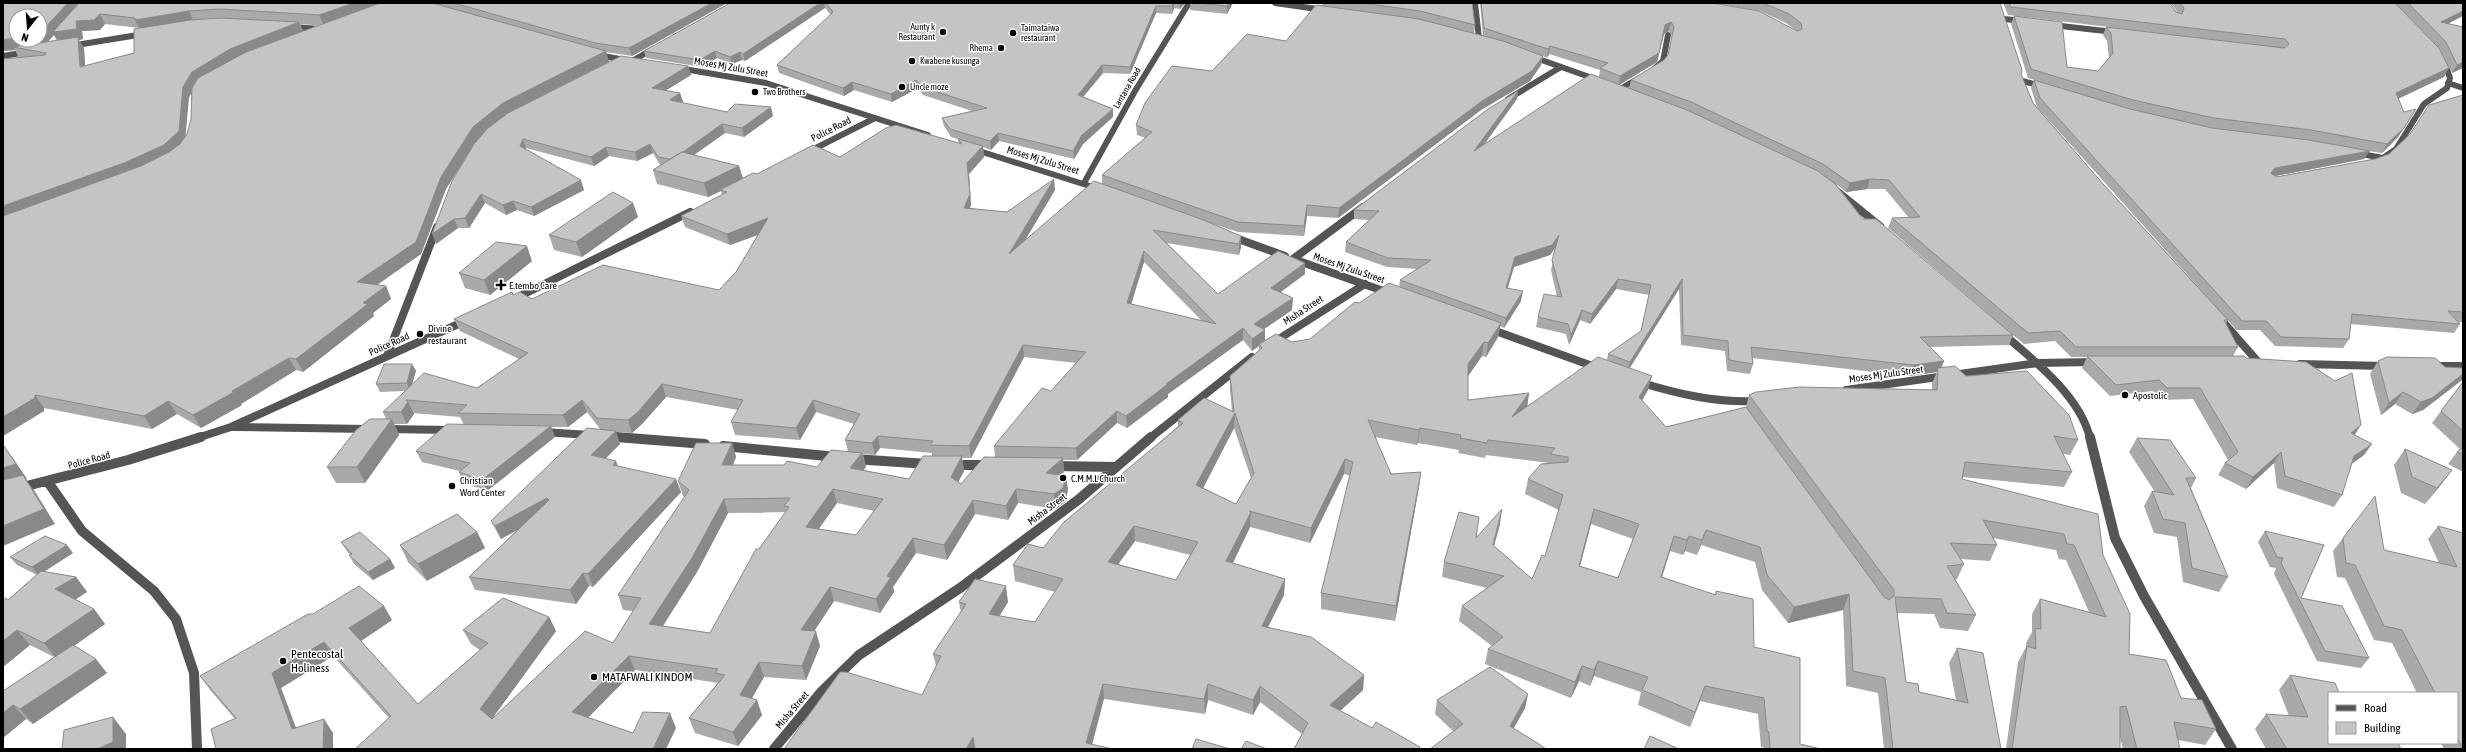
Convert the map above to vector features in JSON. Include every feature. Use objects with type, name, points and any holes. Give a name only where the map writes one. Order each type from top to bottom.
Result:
[{"type":"street","name":"Lantana Road","points":[[1084,183],[1135,91],[1189,3]]},
{"type":"street","points":[[1275,3],[1334,12]]},
{"type":"street","points":[[1475,3],[1479,38]]},
{"type":"street","points":[[2006,26],[2003,16],[2027,22]]},
{"type":"street","points":[[2043,24],[2122,33]]},
{"type":"street","points":[[288,27],[324,29]]},
{"type":"street","points":[[309,35],[331,27]]},
{"type":"street","points":[[62,47],[148,33]]},
{"type":"street","points":[[1649,72],[1663,61],[1668,35]]},
{"type":"street","points":[[632,61],[660,46]]},
{"type":"street","points":[[3,56],[32,52]]},
{"type":"street","points":[[588,53],[647,64]]},
{"type":"street","points":[[1524,54],[1605,83]]},
{"type":"street","points":[[2369,163],[2383,158],[2396,149],[2422,112],[2424,104],[2447,88],[2450,78],[2446,63],[2441,58]]},
{"type":"street","points":[[608,67],[622,60]]},
{"type":"street","name":"Moses Mj Zulu Street","points":[[671,67],[766,83],[934,137]]},
{"type":"street","points":[[1502,102],[1561,67]]},
{"type":"street","points":[[1620,89],[1643,75]]},
{"type":"street","points":[[2025,88],[2021,78],[2053,89]]},
{"type":"street","points":[[2448,83],[2463,88]]},
{"type":"street","points":[[1613,86],[1628,92]]},
{"type":"street","name":"Police Road","points":[[799,157],[875,118]]},
{"type":"street","name":"Moses Mj Zulu Street","points":[[964,146],[1106,191]]},
{"type":"street","points":[[2350,152],[2383,158]]},
{"type":"street","points":[[1830,186],[1888,232]]},
{"type":"street","points":[[1293,259],[1369,202]]},
{"type":"street","points":[[508,301],[695,210]]},
{"type":"street","points":[[387,356],[440,219]]},
{"type":"street","name":"Moses Mj Zulu Street","points":[[1226,234],[1395,295]]},
{"type":"street","name":"Misha Street","points":[[774,749],[822,691],[859,655],[960,588],[1078,500],[1170,420],[1264,349],[1365,284]]},
{"type":"street","points":[[2218,317],[2263,363],[2245,363]]},
{"type":"street","name":"Police Road","points":[[3,492],[48,482],[128,460],[231,427],[472,318]]},
{"type":"street","points":[[1485,327],[1605,370]]},
{"type":"street","points":[[1998,329],[2038,363],[2074,403],[2088,430],[2115,538],[2144,596],[2232,749]]},
{"type":"street","name":"Moses Mj Zulu Street","points":[[1834,391],[2038,363],[2100,362]]},
{"type":"street","points":[[2289,364],[2394,366]]},
{"type":"street","points":[[2425,366],[2463,366]]},
{"type":"street","points":[[1634,380],[1678,394],[1736,406],[1764,401]]},
{"type":"street","points":[[231,427],[463,430]]},
{"type":"street","points":[[531,431],[704,444],[891,463],[998,465]]},
{"type":"street","points":[[1045,466],[1115,467]]},
{"type":"street","points":[[48,482],[82,531],[154,591],[176,619],[194,673],[197,749]]},
{"type":"building","points":[[3,3],[68,3],[48,24],[48,8],[8,8],[8,39],[3,40]]},
{"type":"building","points":[[79,3],[354,3],[319,15],[221,9],[189,11],[135,20],[135,18],[100,14],[94,20],[76,21],[77,29],[53,32]]},
{"type":"building","points":[[380,3],[432,3],[606,51],[503,103],[473,127],[441,177],[416,242],[357,282],[386,286],[363,303],[368,304],[296,359],[289,358],[193,415],[168,401],[144,416],[35,395],[35,398],[3,417],[3,216],[141,166],[169,152],[180,144],[187,134],[191,119],[192,88],[198,78],[246,52]]},
{"type":"building","points":[[454,3],[712,3],[629,48],[595,43]]},
{"type":"building","points":[[730,3],[820,3],[743,54],[740,52],[730,57],[715,51],[700,60],[644,51]]},
{"type":"building","points":[[826,3],[1173,3],[1172,6],[1156,6],[1130,67],[1102,65],[1078,95],[1113,109],[1082,135],[1073,151],[998,133],[990,141],[950,129],[942,118],[987,108],[922,87],[916,80],[891,94],[852,82],[843,88],[777,65],[833,12]]},
{"type":"building","points":[[1197,3],[1229,3],[1227,6]]},
{"type":"building","points":[[1363,3],[1472,3],[1475,25],[1420,11]]},
{"type":"building","points":[[1481,3],[1712,3],[1759,11],[1797,31],[1802,29],[1801,23],[1789,14],[1763,3],[2000,3],[2022,70],[2021,74],[2033,103],[2104,185],[2228,320],[2224,320],[2238,347],[2076,347],[2060,331],[2028,333],[1892,218],[1920,217],[1889,180],[1870,179],[1850,183],[1823,164],[1691,102],[1631,80],[1664,60],[1668,55],[1674,27],[1671,22],[1665,25],[1659,53],[1620,76],[1600,68],[1608,63],[1550,46],[1548,49],[1484,28]]},
{"type":"building","points":[[2009,3],[2170,3],[2176,12],[2182,14],[2184,8],[2180,3],[2395,3],[2439,48],[2449,68],[2396,93],[2404,112],[2416,109],[2404,128],[2387,144],[2311,130],[2214,118],[2133,100],[2031,69],[2014,16],[2062,22],[2067,67],[2098,71],[2113,53],[2111,33],[2106,27],[2284,48],[2289,44],[2285,39],[2011,7]]},
{"type":"building","points":[[2408,3],[2463,3],[2463,11],[2441,22],[2463,27],[2463,62],[2457,65],[2446,42]]},
{"type":"building","points":[[1316,5],[1419,19],[1503,41],[1543,56],[1532,71],[1482,101],[1339,208],[1307,205],[1304,226],[1238,222],[1102,175],[1152,132],[1136,125],[1145,103],[1172,66],[1212,71],[1247,34],[1286,41]]},
{"type":"building","points":[[221,18],[299,22],[230,49],[192,72],[183,87],[179,131],[164,145],[124,163],[3,206],[3,59],[45,55],[46,53],[18,48],[48,48],[48,42],[78,37],[80,67],[134,53],[134,29],[190,20]]},
{"type":"building","points":[[621,56],[688,66],[652,88],[680,93],[670,100],[727,112],[735,104],[771,107],[742,128],[722,124],[683,152],[670,159],[658,157],[650,144],[635,152],[606,147],[591,157],[523,139],[520,146],[581,180],[531,207],[513,201],[503,205],[481,194],[465,218],[454,219],[432,234],[452,181],[474,144],[488,128],[508,113]]},
{"type":"building","points":[[1591,74],[1687,110],[1818,171],[1835,184],[1863,219],[1876,219],[2013,335],[1920,337],[1944,361],[1913,365],[1751,347],[1753,364],[1729,360],[1728,341],[1683,335],[1682,279],[1630,362],[1608,354],[1641,331],[1651,285],[1618,279],[1592,314],[1582,310],[1571,335],[1568,324],[1538,317],[1544,294],[1562,297],[1552,260],[1559,235],[1552,245],[1515,257],[1506,288],[1523,291],[1506,318],[1400,280],[1431,260],[1388,258],[1346,242],[1379,211],[1354,210],[1488,109],[1518,91],[1474,151]]},
{"type":"building","points":[[2034,80],[2130,109],[2212,128],[2309,140],[2370,151],[2275,168],[2271,173],[2276,177],[2375,159],[2389,154],[2410,134],[2429,105],[2463,95],[2463,312],[2448,311],[2460,324],[2352,314],[2349,339],[2281,337],[2266,321],[2242,321],[2040,98]]},
{"type":"building","points":[[896,125],[962,144],[958,139],[983,146],[967,163],[970,194],[964,208],[1007,212],[1054,179],[1009,254],[1094,181],[1201,219],[1241,236],[1239,244],[1153,230],[1218,294],[1278,251],[1305,263],[1271,288],[1293,298],[1254,324],[1265,330],[1252,339],[1243,328],[1166,384],[1168,384],[1126,416],[1117,411],[1076,448],[994,446],[1042,388],[1051,391],[1086,352],[1023,345],[969,446],[930,445],[933,441],[878,436],[872,443],[845,440],[860,414],[813,400],[796,428],[731,422],[743,400],[662,384],[638,412],[628,420],[597,418],[582,400],[563,415],[458,413],[467,405],[406,400],[408,402],[401,412],[383,412],[424,373],[477,388],[528,353],[454,319],[512,292],[513,295],[520,292],[532,299],[603,265],[719,290],[736,272],[768,218],[727,234],[681,216],[727,192],[720,190],[753,173],[757,174],[813,145],[840,157],[886,128]],"holes":[[[1144,251],[1216,324],[1127,303]]]},
{"type":"building","points":[[682,152],[739,166],[704,183],[653,170]]},
{"type":"building","points":[[613,192],[633,203],[576,242],[549,235]]},
{"type":"building","points":[[496,242],[527,246],[484,280],[459,273]]},
{"type":"building","points":[[1389,283],[1501,323],[1488,343],[1484,342],[1468,364],[1468,400],[1529,393],[1512,417],[1598,357],[1652,376],[1639,397],[1666,427],[1746,407],[1884,597],[1889,600],[1894,596],[1894,590],[1749,395],[1756,392],[1800,387],[1937,390],[1938,368],[1955,366],[1966,376],[2027,371],[2069,415],[2078,440],[2054,436],[2072,472],[1965,462],[1962,479],[2098,514],[2103,555],[2130,614],[2129,654],[2166,660],[2181,698],[2202,700],[2216,729],[2174,722],[2180,749],[2137,749],[2126,706],[2120,707],[2120,749],[2012,749],[2027,646],[2036,649],[2035,628],[2041,629],[2040,599],[2106,617],[2074,545],[2067,544],[2064,534],[1983,520],[1997,545],[1950,543],[1964,564],[1947,566],[1976,615],[1947,613],[1941,599],[1895,597],[1906,682],[1918,684],[1919,692],[1968,703],[1957,648],[1983,653],[2001,749],[1893,749],[1885,678],[1853,671],[1849,594],[1794,607],[1767,575],[1760,547],[1706,530],[1702,540],[1689,536],[1687,540],[1674,536],[1661,577],[1716,595],[1716,591],[1753,599],[1754,647],[1800,658],[1800,744],[1821,749],[1770,749],[1764,698],[1705,686],[1695,712],[1642,690],[1648,677],[1598,661],[1594,670],[1582,666],[1575,682],[1488,649],[1503,637],[1462,606],[1504,576],[1444,562],[1459,512],[1479,517],[1476,538],[1502,509],[1493,545],[1532,579],[1542,555],[1545,556],[1563,495],[1528,479],[1541,464],[1568,462],[1568,457],[1550,454],[1555,448],[1488,440],[1487,443],[1460,438],[1461,435],[1420,428],[1419,430],[1368,420],[1391,474],[1421,472],[1396,606],[1321,593],[1353,462],[1345,459],[1311,528],[1249,511],[1251,512],[1226,561],[1285,579],[1262,626],[1311,637],[1364,675],[1330,705],[1372,728],[1376,722],[1420,747],[1418,749],[1294,749],[1308,723],[1260,686],[1253,700],[1208,684],[1204,699],[1103,684],[1086,743],[1113,749],[975,749],[973,737],[966,749],[784,749],[840,672],[846,672],[922,695],[941,656],[933,654],[966,604],[959,602],[975,579],[1006,586],[989,614],[1035,622],[1063,579],[1013,565],[1028,544],[1043,548],[1064,522],[1183,423],[1178,420],[1204,398],[1234,412],[1230,376],[1262,348],[1259,344],[1276,334],[1292,342],[1310,339],[1355,302],[1359,303]],"holes":[[[1235,413],[1254,473],[1236,504],[1196,485]],[[1594,509],[1639,524],[1618,578],[1579,566]],[[1134,526],[1198,542],[1176,580],[1108,562]]]},
{"type":"building","points":[[2087,356],[2244,356],[2246,358],[2306,362],[2335,381],[2352,373],[2361,425],[2351,433],[2372,444],[2354,456],[2342,495],[2285,476],[2281,452],[2253,477],[2225,463],[2238,452],[2200,388],[2167,388],[2159,380],[2116,385]]},
{"type":"building","points":[[2387,357],[2435,358],[2445,367],[2463,368],[2463,374],[2432,398],[2421,402],[2403,392],[2389,403],[2378,361]]},
{"type":"building","points":[[384,364],[412,364],[407,383],[376,384]]},
{"type":"building","points":[[2463,382],[2463,431],[2441,411]]},
{"type":"building","points":[[370,419],[392,419],[357,467],[327,467],[356,430]]},
{"type":"building","points":[[447,424],[551,426],[482,480],[459,472],[470,463],[416,451]]},
{"type":"building","points":[[587,428],[616,431],[591,455],[616,461],[613,465],[676,479],[588,574],[583,573],[570,590],[469,577],[549,500],[547,498],[495,526],[491,521]]},
{"type":"building","points":[[2137,438],[2170,440],[2196,478],[2186,478],[2228,577],[2192,568],[2185,523],[2163,519],[2152,491],[2174,495]]},
{"type":"building","points":[[696,443],[732,443],[722,465],[784,465],[787,461],[817,467],[831,450],[862,453],[850,468],[909,479],[923,456],[962,456],[951,477],[961,484],[984,457],[1063,458],[1046,473],[1066,476],[1063,488],[1054,494],[1016,489],[1006,506],[973,500],[944,545],[913,538],[887,576],[891,577],[876,599],[830,587],[801,630],[816,631],[802,666],[759,662],[740,695],[757,700],[733,732],[689,718],[725,675],[715,673],[718,669],[629,656],[572,712],[633,733],[643,712],[670,713],[653,749],[355,749],[391,716],[324,642],[272,673],[292,729],[324,719],[323,749],[216,749],[211,729],[236,718],[200,676],[308,614],[313,614],[359,586],[384,606],[349,628],[418,704],[488,643],[463,630],[503,598],[549,617],[480,709],[492,719],[585,631],[613,643],[641,598],[618,595],[689,490],[678,481]],"holes":[[[833,489],[883,499],[856,535],[806,527]],[[790,498],[784,506],[789,507],[759,549],[756,549],[710,633],[649,624],[692,558],[724,499]]]},
{"type":"building","points":[[4,446],[16,464],[3,468]]},
{"type":"building","points":[[2463,447],[2463,454],[2457,452]]},
{"type":"building","points":[[2405,449],[2452,470],[2437,488],[2412,477]]},
{"type":"building","points":[[23,475],[44,509],[3,526],[3,480]]},
{"type":"building","points":[[2375,496],[2384,550],[2457,567],[2438,526],[2463,533],[2463,749],[2458,739],[2458,692],[2434,692],[2402,630],[2384,626],[2355,565],[2346,563],[2343,538]]},
{"type":"building","points":[[457,514],[477,532],[418,564],[400,545]]},
{"type":"building","points":[[2265,531],[2324,545],[2301,598],[2342,606],[2369,658],[2325,651],[2281,563],[2283,558],[2277,557]]},
{"type":"building","points":[[360,532],[390,559],[368,572],[349,555],[352,554],[341,542]]},
{"type":"building","points":[[45,536],[67,545],[32,567],[10,557]]},
{"type":"building","points":[[41,571],[76,577],[55,589],[94,609],[44,643],[17,630],[3,641],[3,600],[6,598],[8,600]]},
{"type":"building","points":[[73,645],[96,659],[20,709],[13,705],[3,713],[3,691]]},
{"type":"building","points":[[1490,667],[1528,694],[1510,726],[1546,749],[1430,749],[1463,724],[1437,700]]},
{"type":"building","points":[[2290,675],[2335,683],[2339,692],[2328,692],[2328,744],[2398,744],[2401,749],[2287,749],[2266,714],[2308,717]]},
{"type":"building","points":[[113,717],[113,742],[97,749],[62,749],[64,730]]},
{"type":"building","points":[[1650,736],[1679,749],[1644,749]]},
{"type":"building","points":[[1196,739],[1230,749],[1192,749]]},
{"type":"building","points":[[1246,741],[1267,749],[1241,749]]},
{"type":"place","name":"Aunty k Restaurant","points":[[943,32]]},
{"type":"place","name":"Taimataiwa restaurant","points":[[1013,33]]},
{"type":"place","name":"Rhema","points":[[1001,48]]},
{"type":"place","name":"Kwabene kusunga","points":[[912,61]]},
{"type":"place","name":"Uncle moze","points":[[902,87]]},
{"type":"place","name":"Two Brothers","points":[[755,92]]},
{"type":"place","name":"E.tembo Care","points":[[501,285]]},
{"type":"place","name":"Divine restaurant","points":[[420,334]]},
{"type":"place","name":"Apostolic","points":[[2125,395]]},
{"type":"place","name":"C.M.M.L Church","points":[[1063,478]]},
{"type":"place","name":"Christian Word Center","points":[[452,486]]},
{"type":"place","name":"Pentecostal Holiness","points":[[283,661]]},
{"type":"place","name":"MATAFWALI KINDOM","points":[[594,677]]}]
